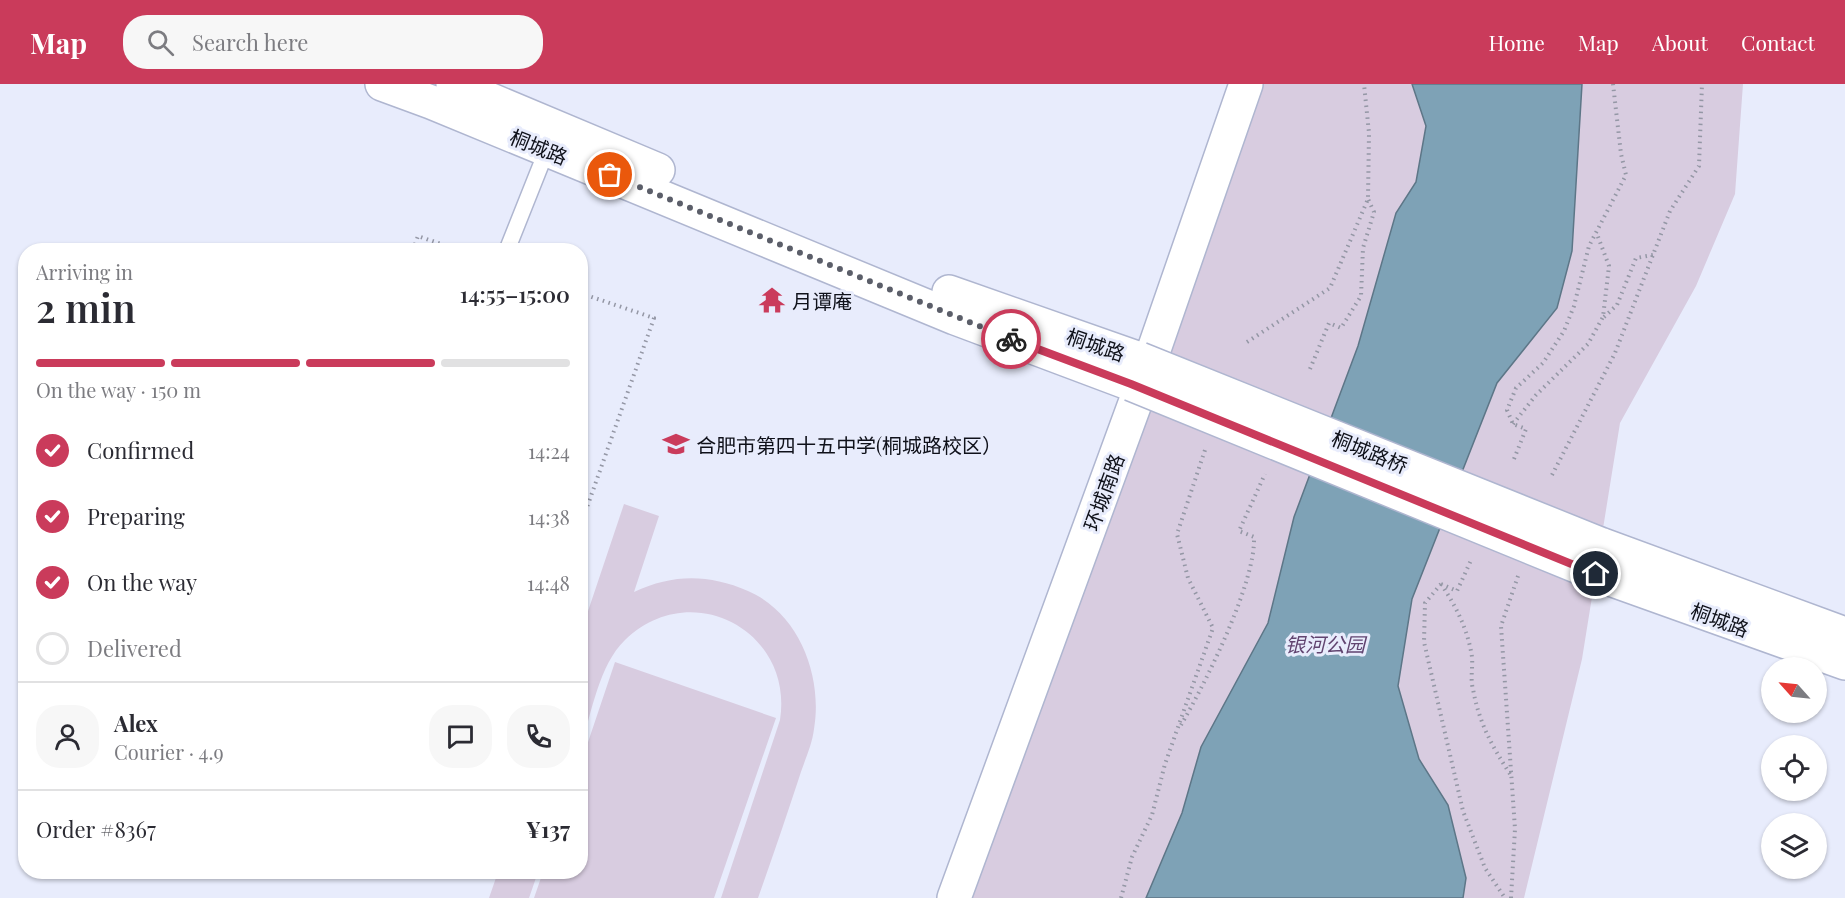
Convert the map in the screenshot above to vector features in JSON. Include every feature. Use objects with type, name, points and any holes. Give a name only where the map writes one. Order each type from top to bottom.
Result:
[{"type":"street","name":"桐城路","points":[[382,84],[551,138],[935,287],[1135,372]]},
{"type":"street","name":"桐城路","points":[[453,84],[551,138]]},
{"type":"street","name":"环城南路","points":[[954,898],[1141,387],[1246,84]]},
{"type":"street","name":"桐城路桥","points":[[1135,372],[1598,559]]},
{"type":"street","name":"桐城路","points":[[1598,559],[1845,634]]},
{"type":"street","name":"桐城路","points":[[1598,559],[1845,663]]},
{"type":"lane","points":[[510,243],[551,138]]},
{"type":"path","points":[[1248,342],[1330,288],[1368,198],[1369,133],[1364,84]]},
{"type":"path","points":[[1514,459],[1526,429],[1513,424],[1507,410],[1516,388],[1543,363],[1564,331],[1574,306],[1589,246],[1626,175],[1621,154],[1613,84]]},
{"type":"path","points":[[1552,475],[1615,353],[1670,211],[1699,166],[1702,84]]},
{"type":"path","points":[[1310,369],[1329,323],[1341,328],[1361,296],[1364,248],[1374,212],[1368,198]]},
{"type":"path","points":[[1597,234],[1609,266],[1603,317]]},
{"type":"path","points":[[416,243],[418,236],[438,243]]},
{"type":"path","points":[[1513,424],[1536,395],[1588,344],[1603,317],[1617,305],[1636,258],[1653,255]]},
{"type":"path","points":[[588,296],[654,318],[588,504]]},
{"type":"path","points":[[1121,898],[1132,857],[1152,814],[1176,733],[1213,628],[1188,578],[1177,534],[1205,450]]},
{"type":"path","points":[[1176,733],[1204,682],[1255,554],[1254,537],[1239,531],[1265,474]]},
{"type":"path","points":[[1441,584],[1457,591],[1472,558]]},
{"type":"path","points":[[1511,898],[1515,829],[1500,626],[1518,576]]},
{"type":"path","points":[[1441,584],[1455,605],[1467,634],[1472,659],[1472,688],[1487,740],[1511,775]]},
{"type":"path","points":[[1441,584],[1425,603],[1424,642],[1463,811],[1485,868],[1504,898]]},
{"type":"green space","name":"银河公园","points":[[1236,84],[1743,84],[1735,194],[1696,286],[1620,423],[1582,659],[1524,898],[963,898]]},
{"type":"green space","points":[[624,504],[659,516],[634,592],[677,579],[719,581],[748,591],[766,601],[794,630],[804,648],[815,688],[816,709],[813,735],[758,898],[721,898],[780,720],[780,688],[771,661],[755,639],[732,623],[707,614],[679,613],[651,621],[625,640],[616,650],[597,690],[588,721],[588,611]]},
{"type":"green space","points":[[615,662],[776,718],[714,898],[534,898],[541,879],[588,879],[588,742]]},
{"type":"green space","points":[[496,879],[536,879],[529,898],[489,898]]},
{"type":"water","points":[[1412,84],[1582,84],[1572,251],[1557,308],[1497,383],[1412,599],[1398,686],[1419,759],[1448,805],[1466,878],[1463,898],[1146,898],[1182,813],[1201,747],[1268,623],[1294,517],[1358,346],[1396,213],[1416,182],[1426,126]]},
{"type":"way so far","points":[[610,175],[935,310],[1011,339]]},
{"type":"place","name":"月谭庵","points":[[772,300]]},
{"type":"place","name":"合肥市第四十五中学(桐城路校区）","points":[[676,444]]},
{"type":"route","points":[[1011,339],[1131,384],[1596,574]]}]
